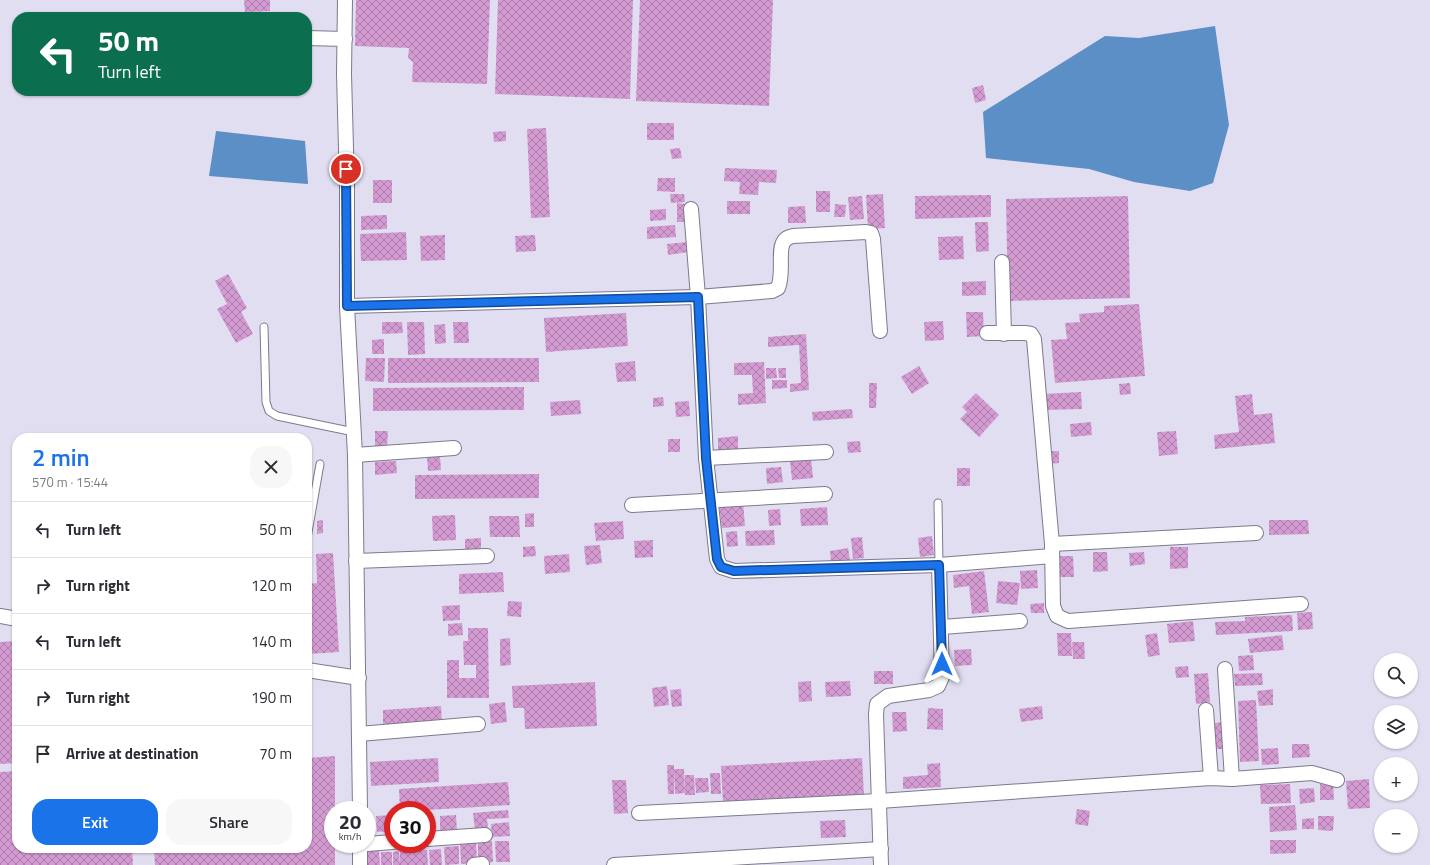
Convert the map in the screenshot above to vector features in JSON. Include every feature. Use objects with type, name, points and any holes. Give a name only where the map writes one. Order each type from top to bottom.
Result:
[{"type":"street","points":[[345,0],[344,74],[347,185],[347,306],[355,455],[360,801]]},
{"type":"street","points":[[312,38],[345,39]]},
{"type":"street","points":[[691,209],[698,297],[706,458],[717,559],[721,567],[734,571],[939,565],[1052,550],[1256,533]]},
{"type":"street","points":[[347,306],[698,297],[772,291],[778,288],[781,281],[782,244],[786,238],[793,236],[866,232],[870,233],[873,239],[880,331]]},
{"type":"street","points":[[1002,262],[1004,334]]},
{"type":"street","points":[[987,334],[1025,333],[1031,334],[1034,339],[1052,550],[1053,606],[1057,616],[1068,621],[1301,604]]},
{"type":"street","points":[[355,455],[454,448]]},
{"type":"street","points":[[706,458],[826,452]]},
{"type":"street","points":[[632,505],[825,494]]},
{"type":"street","points":[[356,561],[487,556]]},
{"type":"street","points":[[881,865],[876,714],[877,704],[888,696],[929,690],[938,686],[942,677],[942,627],[939,565]]},
{"type":"street","points":[[0,616],[12,618]]},
{"type":"street","points":[[942,627],[1020,621]]},
{"type":"street","points":[[1225,669],[1232,779]]},
{"type":"street","points":[[312,671],[359,678]]},
{"type":"street","points":[[1206,710],[1212,778]]},
{"type":"street","points":[[359,734],[478,724]]},
{"type":"street","points":[[639,813],[879,801],[1212,778],[1232,779],[1312,773],[1337,780]]},
{"type":"street","points":[[436,838],[485,835]]},
{"type":"street","points":[[614,865],[880,849]]},
{"type":"street","points":[[360,865],[361,853]]},
{"type":"lane","points":[[264,327],[266,402],[269,411],[277,416],[354,432]]},
{"type":"lane","points":[[312,510],[320,464]]},
{"type":"lane","points":[[938,503],[939,565]]},
{"type":"water","points":[[1215,26],[1229,125],[1213,183],[1190,191],[1134,182],[1089,169],[986,158],[983,112],[1105,36],[1139,38]]},
{"type":"water","points":[[216,131],[305,141],[308,184],[209,176]]},
{"type":"building","points":[[244,0],[270,0],[270,11],[245,12]]},
{"type":"building","points":[[356,0],[490,0],[487,84],[412,82],[413,62],[408,58],[409,48],[355,46]]},
{"type":"building","points":[[498,0],[633,0],[630,99],[495,94]]},
{"type":"building","points":[[640,0],[773,0],[769,106],[636,101]]},
{"type":"building","points":[[983,85],[986,100],[975,103],[972,88]]},
{"type":"building","points":[[647,123],[674,123],[674,140],[647,140]]},
{"type":"building","points":[[546,128],[550,217],[531,218],[527,129]]},
{"type":"building","points":[[506,131],[506,141],[494,142],[493,132]]},
{"type":"building","points":[[680,148],[682,158],[672,159],[670,149]]},
{"type":"building","points":[[725,168],[777,170],[776,183],[759,182],[758,195],[739,194],[740,182],[724,181]]},
{"type":"building","points":[[658,178],[675,178],[675,192],[657,191]]},
{"type":"building","points":[[373,180],[392,180],[392,203],[373,203]]},
{"type":"building","points":[[816,191],[830,191],[830,212],[816,212]]},
{"type":"building","points":[[670,194],[684,194],[685,202],[671,203]]},
{"type":"building","points":[[883,194],[885,228],[868,229],[866,195]]},
{"type":"building","points":[[991,195],[991,217],[915,219],[915,196]]},
{"type":"building","points":[[862,196],[864,219],[850,220],[848,197]]},
{"type":"building","points":[[1128,196],[1130,298],[1008,301],[1006,199]]},
{"type":"building","points":[[727,201],[750,201],[750,214],[727,214]]},
{"type":"building","points":[[677,203],[685,204],[685,222],[677,222]]},
{"type":"building","points":[[835,204],[846,205],[845,217],[834,217]]},
{"type":"building","points":[[805,206],[806,223],[788,223],[788,207]]},
{"type":"building","points":[[666,209],[666,220],[650,221],[650,210]]},
{"type":"building","points":[[387,215],[387,229],[361,230],[361,216]]},
{"type":"building","points":[[975,222],[988,222],[989,251],[976,252]]},
{"type":"building","points":[[675,225],[676,237],[647,239],[647,227]]},
{"type":"building","points":[[406,232],[407,260],[361,261],[360,234]]},
{"type":"building","points":[[445,235],[445,260],[421,261],[420,236]]},
{"type":"building","points":[[535,235],[536,251],[516,252],[515,236]]},
{"type":"building","points":[[963,236],[964,259],[939,260],[938,237]]},
{"type":"building","points":[[687,242],[688,252],[668,255],[667,244]]},
{"type":"building","points":[[228,274],[247,308],[241,312],[253,334],[236,343],[217,309],[227,304],[215,281]]},
{"type":"building","points":[[986,281],[986,295],[962,296],[962,282]]},
{"type":"building","points":[[1139,304],[1145,376],[1055,383],[1051,340],[1067,339],[1065,323],[1080,322],[1079,314],[1104,312],[1104,306]]},
{"type":"building","points":[[966,312],[983,312],[984,336],[967,337]]},
{"type":"building","points":[[626,313],[628,346],[546,352],[544,318]]},
{"type":"building","points":[[943,321],[944,340],[925,341],[924,322]]},
{"type":"building","points":[[382,322],[402,322],[403,333],[382,334]]},
{"type":"building","points":[[407,322],[424,322],[425,354],[408,355]]},
{"type":"building","points":[[453,322],[468,322],[469,343],[454,343]]},
{"type":"building","points":[[445,324],[446,343],[435,344],[434,325]]},
{"type":"building","points":[[806,334],[809,390],[790,392],[790,384],[801,383],[799,345],[768,347],[768,337]]},
{"type":"building","points":[[384,339],[384,354],[372,354],[372,340]]},
{"type":"building","points":[[366,358],[385,358],[384,382],[365,381]]},
{"type":"building","points":[[388,358],[539,358],[539,382],[388,383]]},
{"type":"building","points":[[635,361],[636,381],[617,382],[615,363]]},
{"type":"building","points":[[764,362],[766,403],[738,405],[738,394],[753,393],[752,375],[734,375],[734,363]]},
{"type":"building","points":[[919,366],[929,383],[912,394],[901,377]]},
{"type":"building","points":[[766,368],[776,368],[777,378],[766,379]]},
{"type":"building","points":[[778,368],[786,368],[786,378],[779,378]]},
{"type":"building","points":[[772,380],[787,380],[787,388],[772,389]]},
{"type":"building","points":[[869,383],[877,383],[876,408],[869,408]]},
{"type":"building","points":[[1130,383],[1131,394],[1120,395],[1119,384]]},
{"type":"building","points":[[524,387],[524,410],[373,411],[373,388]]},
{"type":"building","points":[[1081,392],[1082,409],[1043,410],[1043,394]]},
{"type":"building","points":[[976,393],[999,415],[979,437],[960,419],[967,412],[962,407]]},
{"type":"building","points":[[1252,394],[1254,415],[1272,413],[1275,443],[1215,449],[1214,435],[1239,432],[1235,396]]},
{"type":"building","points":[[663,397],[664,406],[653,407],[653,398]]},
{"type":"building","points":[[580,400],[581,414],[551,416],[550,402]]},
{"type":"building","points":[[689,401],[690,416],[676,417],[675,402]]},
{"type":"building","points":[[852,409],[853,418],[813,421],[812,412]]},
{"type":"building","points":[[1091,422],[1092,435],[1071,437],[1070,424]]},
{"type":"building","points":[[375,431],[388,431],[387,447],[375,447]]},
{"type":"building","points":[[1176,431],[1178,454],[1159,456],[1157,432]]},
{"type":"building","points":[[738,436],[738,452],[718,453],[718,438]]},
{"type":"building","points":[[668,439],[680,439],[680,452],[668,452]]},
{"type":"building","points":[[860,441],[861,452],[848,453],[847,442]]},
{"type":"building","points":[[1049,451],[1059,451],[1059,463],[1049,464]]},
{"type":"building","points":[[427,457],[440,457],[441,470],[428,471]]},
{"type":"building","points":[[811,458],[813,478],[792,480],[790,460]]},
{"type":"building","points":[[396,461],[397,473],[375,475],[375,462]]},
{"type":"building","points":[[781,467],[783,482],[767,484],[766,468]]},
{"type":"building","points":[[957,468],[970,468],[970,486],[957,486]]},
{"type":"building","points":[[539,474],[539,498],[415,499],[415,475]]},
{"type":"building","points":[[743,502],[745,526],[722,528],[719,504]]},
{"type":"building","points":[[827,507],[828,525],[801,526],[800,509]]},
{"type":"building","points":[[780,509],[781,525],[769,526],[768,510]]},
{"type":"building","points":[[534,513],[534,527],[525,527],[525,514]]},
{"type":"building","points":[[455,515],[456,540],[433,541],[432,516]]},
{"type":"building","points":[[489,516],[519,516],[520,537],[490,537]]},
{"type":"building","points":[[323,520],[323,533],[317,534],[317,521]]},
{"type":"building","points":[[1269,520],[1308,520],[1309,534],[1269,535]]},
{"type":"building","points":[[623,521],[624,539],[596,541],[594,523]]},
{"type":"building","points":[[774,530],[775,545],[746,546],[745,531]]},
{"type":"building","points":[[737,531],[738,546],[727,547],[726,532]]},
{"type":"building","points":[[932,536],[934,555],[920,557],[918,538]]},
{"type":"building","points":[[862,537],[864,558],[853,559],[851,538]]},
{"type":"building","points":[[481,538],[481,552],[465,553],[465,539]]},
{"type":"building","points":[[653,540],[653,557],[635,558],[634,541]]},
{"type":"building","points":[[600,545],[602,563],[586,565],[584,546]]},
{"type":"building","points":[[535,546],[536,556],[523,557],[523,547]]},
{"type":"building","points":[[1170,547],[1188,547],[1188,568],[1170,569]]},
{"type":"building","points":[[848,548],[850,560],[831,562],[830,551]]},
{"type":"building","points":[[1093,552],[1107,552],[1108,571],[1093,572]]},
{"type":"building","points":[[1144,552],[1145,564],[1130,566],[1129,553]]},
{"type":"building","points":[[333,553],[339,652],[312,654],[312,584],[317,583],[316,554]]},
{"type":"building","points":[[569,554],[570,572],[545,574],[544,556]]},
{"type":"building","points":[[1053,556],[1073,556],[1074,577],[1053,577]]},
{"type":"building","points":[[1037,570],[1038,588],[1021,589],[1020,571]]},
{"type":"building","points":[[984,571],[989,612],[972,614],[969,586],[954,588],[953,575]]},
{"type":"building","points":[[503,572],[504,592],[459,594],[459,574]]},
{"type":"building","points":[[998,581],[1020,583],[1017,605],[996,603]]},
{"type":"building","points":[[508,601],[522,602],[521,617],[507,616]]},
{"type":"building","points":[[1044,603],[1044,613],[1031,613],[1030,604]]},
{"type":"building","points":[[460,605],[460,620],[443,621],[442,606]]},
{"type":"building","points":[[1312,612],[1313,629],[1298,630],[1297,613]]},
{"type":"building","points":[[1292,615],[1293,631],[1216,635],[1215,622],[1245,621],[1245,617]]},
{"type":"building","points":[[1193,621],[1195,641],[1169,643],[1167,624]]},
{"type":"building","points":[[462,623],[463,635],[448,636],[448,624]]},
{"type":"building","points":[[468,628],[488,628],[489,698],[447,698],[447,660],[459,660],[459,678],[476,678],[476,665],[464,665],[463,641],[468,641]]},
{"type":"building","points":[[1057,633],[1071,633],[1072,656],[1058,656]]},
{"type":"building","points":[[1157,633],[1160,655],[1148,657],[1145,635]]},
{"type":"building","points":[[1282,635],[1284,650],[1250,653],[1248,639]]},
{"type":"building","points":[[510,638],[511,665],[500,666],[500,639]]},
{"type":"building","points":[[12,641],[12,763],[0,764],[0,642]]},
{"type":"building","points":[[1072,642],[1084,642],[1085,659],[1073,659]]},
{"type":"building","points":[[971,649],[972,665],[955,666],[954,650]]},
{"type":"building","points":[[1253,655],[1254,670],[1239,671],[1238,656]]},
{"type":"building","points":[[1188,666],[1189,677],[1176,678],[1175,667]]},
{"type":"building","points":[[874,671],[893,671],[893,684],[874,684]]},
{"type":"building","points":[[1208,673],[1210,702],[1196,704],[1194,674]]},
{"type":"building","points":[[1262,673],[1263,685],[1235,686],[1234,674]]},
{"type":"building","points":[[811,681],[812,701],[799,702],[798,682]]},
{"type":"building","points":[[850,681],[851,696],[826,697],[825,682]]},
{"type":"building","points":[[595,682],[597,726],[525,729],[524,708],[513,708],[512,686]]},
{"type":"building","points":[[667,686],[669,705],[654,707],[652,688]]},
{"type":"building","points":[[681,689],[682,706],[672,707],[670,690]]},
{"type":"building","points":[[1273,689],[1273,705],[1259,706],[1257,691]]},
{"type":"building","points":[[1256,700],[1259,761],[1240,762],[1238,701]]},
{"type":"building","points":[[505,702],[507,722],[491,724],[489,704]]},
{"type":"building","points":[[441,706],[442,723],[383,727],[383,710]]},
{"type":"building","points":[[1042,706],[1043,719],[1021,722],[1019,709]]},
{"type":"building","points":[[928,708],[943,709],[943,730],[927,729]]},
{"type":"building","points":[[892,712],[906,712],[907,731],[893,732]]},
{"type":"building","points":[[1226,722],[1228,749],[1213,749],[1212,723]]},
{"type":"building","points":[[1292,744],[1309,744],[1310,757],[1292,758]]},
{"type":"building","points":[[1278,748],[1279,764],[1262,765],[1261,749]]},
{"type":"building","points":[[335,756],[335,801],[324,801],[324,853],[335,853],[335,865],[155,865],[154,853],[312,853],[312,758]]},
{"type":"building","points":[[438,758],[439,782],[371,786],[370,762]]},
{"type":"building","points":[[862,758],[864,796],[723,803],[721,766]]},
{"type":"building","points":[[940,763],[941,787],[903,789],[903,777],[928,775],[927,764]]},
{"type":"building","points":[[667,765],[674,765],[674,794],[668,794]]},
{"type":"building","points":[[674,769],[684,769],[685,793],[675,794]]},
{"type":"building","points":[[12,771],[12,853],[132,853],[133,865],[0,865],[0,772]]},
{"type":"building","points":[[710,773],[720,773],[721,794],[711,794]]},
{"type":"building","points":[[685,775],[694,775],[695,795],[685,795]]},
{"type":"building","points":[[695,778],[708,778],[709,792],[696,793]]},
{"type":"building","points":[[1369,779],[1370,808],[1348,809],[1346,781]]},
{"type":"building","points":[[612,780],[626,780],[628,813],[614,814]]},
{"type":"building","points":[[508,782],[510,805],[436,809],[436,801],[400,801],[399,789]]},
{"type":"building","points":[[1333,783],[1334,800],[1320,800],[1320,784]]},
{"type":"building","points":[[1290,784],[1291,803],[1261,804],[1260,785]]},
{"type":"building","points":[[1314,788],[1315,802],[1300,804],[1299,789]]},
{"type":"building","points":[[1295,805],[1297,830],[1270,832],[1269,807]]},
{"type":"building","points":[[1077,809],[1090,811],[1088,826],[1075,824]]},
{"type":"building","points":[[508,810],[509,818],[487,819],[488,828],[475,830],[473,813]]},
{"type":"building","points":[[456,815],[457,832],[440,833],[440,816]]},
{"type":"building","points":[[376,816],[384,816],[384,832],[377,832]]},
{"type":"building","points":[[1318,816],[1334,816],[1333,831],[1318,830]]},
{"type":"building","points":[[1314,818],[1314,829],[1302,829],[1302,819]]},
{"type":"building","points":[[845,820],[846,837],[821,838],[820,821]]},
{"type":"building","points":[[509,822],[510,836],[492,837],[491,824]]},
{"type":"building","points":[[1270,840],[1296,840],[1296,853],[1270,854]]},
{"type":"building","points":[[492,841],[493,862],[478,863],[478,842]]},
{"type":"building","points":[[495,841],[509,841],[510,862],[496,862]]},
{"type":"building","points":[[460,843],[476,843],[477,863],[461,864]]},
{"type":"building","points":[[459,846],[459,864],[445,865],[444,847]]},
{"type":"building","points":[[436,849],[441,849],[442,865],[430,865],[429,853],[436,853]]},
{"type":"building","points":[[376,850],[379,850],[380,865],[367,865],[366,853],[376,853]]},
{"type":"building","points":[[381,852],[392,853],[392,865],[381,865]]},
{"type":"building","points":[[393,853],[399,853],[400,865],[393,865]]},
{"type":"building","points":[[400,853],[427,853],[428,865],[400,865]]},
{"type":"route","points":[[346,169],[347,306],[698,297],[706,458],[717,559],[721,567],[734,571],[939,565],[942,664]]}]
